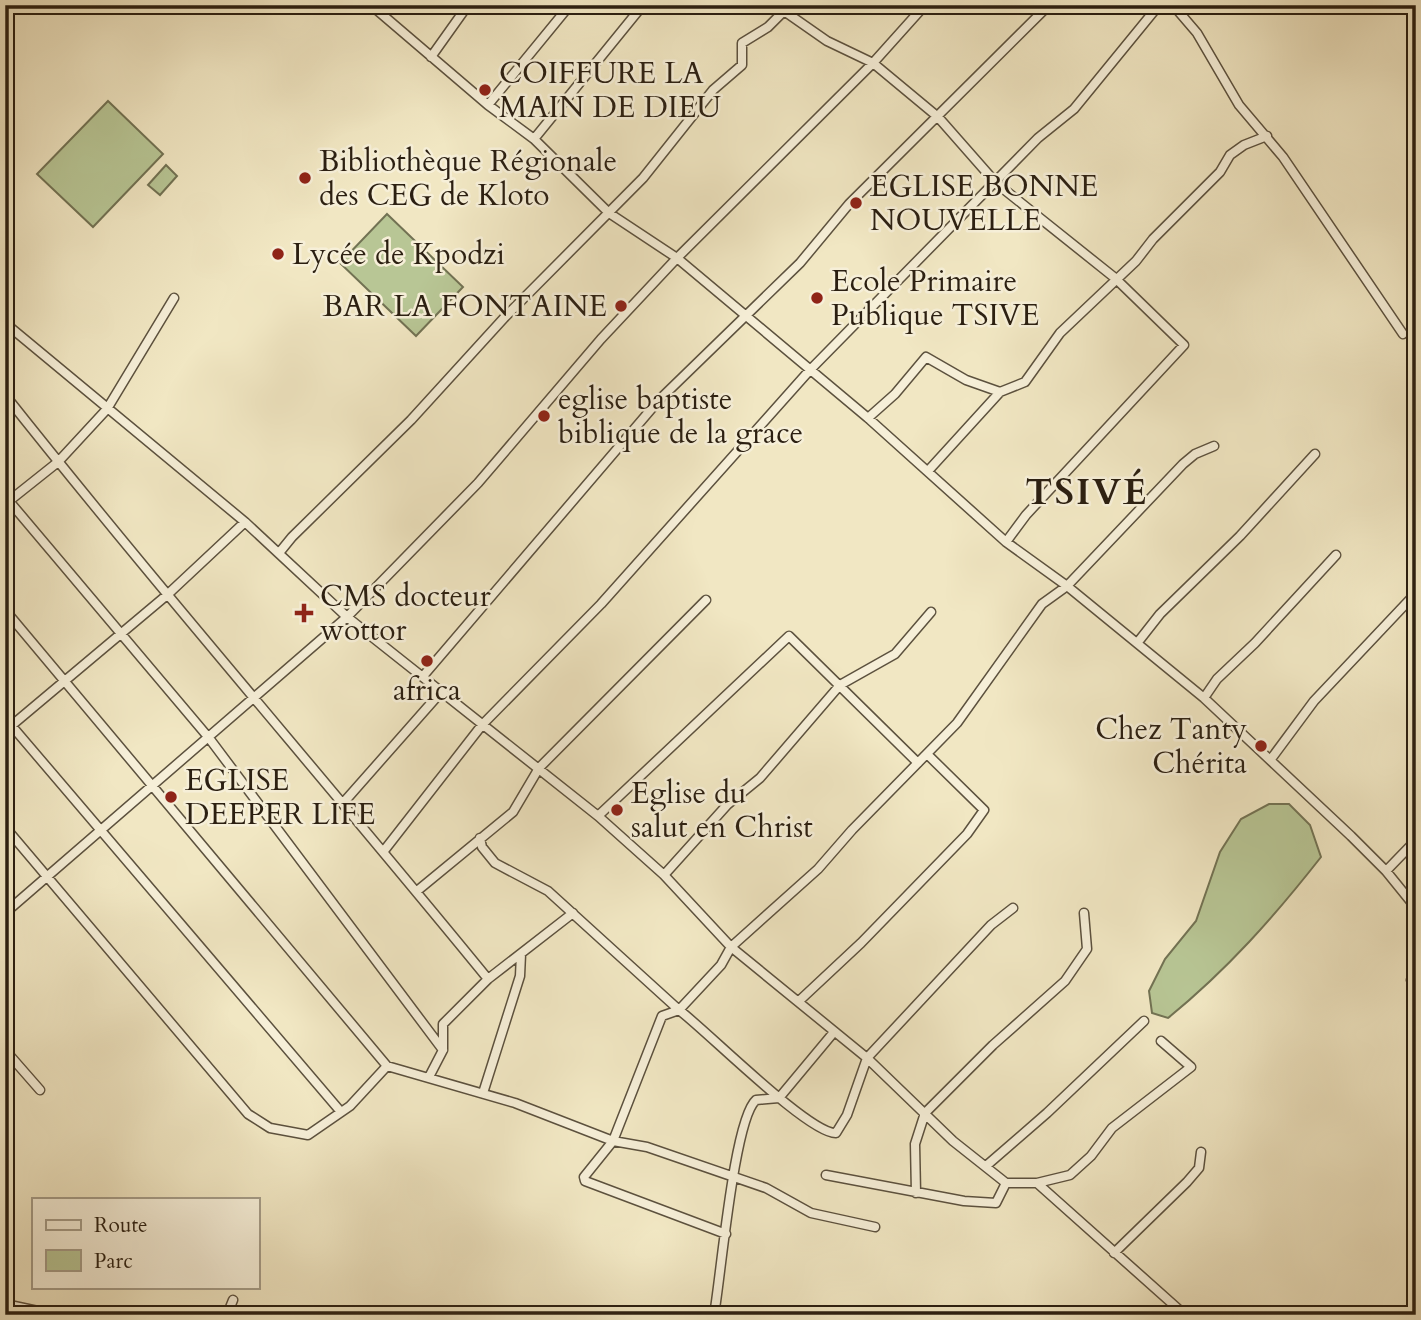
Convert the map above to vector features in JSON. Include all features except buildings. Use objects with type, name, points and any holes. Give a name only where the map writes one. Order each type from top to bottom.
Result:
[{"type":"street","points":[[431,57],[468,5]]},
{"type":"street","points":[[488,105],[568,8],[558,5]]},
{"type":"street","points":[[534,139],[643,5]]},
{"type":"street","points":[[5,913],[347,617],[478,483],[601,339],[677,258],[873,63],[925,5]]},
{"type":"street","points":[[424,675],[659,400],[800,263],[849,204],[1049,5]]},
{"type":"street","points":[[383,852],[482,725],[601,604],[809,371],[1038,138],[1074,109],[1159,5]]},
{"type":"street","points":[[1172,5],[1197,33],[1239,105],[1267,136],[1403,334]]},
{"type":"street","points":[[374,6],[488,105],[534,139],[609,213],[677,258],[868,418],[1006,542],[1067,586],[1204,698],[1386,871],[1416,908]]},
{"type":"street","points":[[279,553],[643,178],[713,90],[742,65],[742,43],[768,27],[787,8],[827,41],[873,63],[938,117],[996,183],[1115,278],[1184,345],[1026,515],[1006,542]]},
{"type":"street","points":[[928,471],[1000,392],[1025,382],[1060,332],[1136,261],[1153,239],[1220,172],[1230,155],[1244,145],[1267,136]]},
{"type":"street","points":[[174,298],[107,409],[58,462],[6,502],[209,738],[443,1050]]},
{"type":"street","points":[[5,323],[245,522],[347,617],[424,675],[441,692],[598,816],[664,875],[732,947],[867,1058],[953,1141],[1006,1183],[1037,1183],[1070,1175],[1091,1156],[1112,1128],[1191,1067],[1161,1041]]},
{"type":"street","points":[[868,418],[926,357],[966,380],[1000,392]]},
{"type":"street","points":[[5,395],[254,700],[344,802],[488,979]]},
{"type":"street","points":[[726,1234],[657,1206],[588,1183],[584,1177],[613,1141],[662,1016],[679,1010],[722,965],[732,947],[818,869],[957,723],[1042,604],[1067,586],[1183,464],[1195,454],[1214,446]]},
{"type":"street","points":[[1138,642],[1160,614],[1240,536],[1315,454]]},
{"type":"street","points":[[9,728],[167,594],[245,522]]},
{"type":"street","points":[[1204,698],[1216,679],[1255,643],[1336,555]]},
{"type":"street","points":[[1271,760],[1314,701],[1416,593]]},
{"type":"street","points":[[416,891],[513,812],[539,768],[706,600]]},
{"type":"street","points":[[5,610],[387,1066],[483,1093],[550,1115],[613,1141],[647,1147],[732,1176],[766,1188],[811,1213],[875,1227]]},
{"type":"street","points":[[664,875],[727,805],[760,778],[840,685],[895,654],[931,612]]},
{"type":"street","points":[[598,816],[789,636],[918,763]]},
{"type":"street","points":[[344,802],[441,692]]},
{"type":"street","points":[[5,718],[9,728],[102,831],[341,1112]]},
{"type":"street","points":[[799,1001],[861,943],[967,834],[985,810],[927,754]]},
{"type":"street","points":[[5,827],[195,1053],[261,1124],[307,1135],[341,1112],[387,1066]]},
{"type":"street","points":[[480,838],[482,847],[495,863],[548,891],[779,1098],[815,1124],[836,1133],[848,1115],[867,1058],[991,925],[1013,908]]},
{"type":"street","points":[[1386,871],[1416,840]]},
{"type":"street","points":[[429,1077],[443,1050],[443,1024],[488,979],[573,913]]},
{"type":"street","points":[[916,1193],[915,1144],[925,1113],[993,1045],[1065,981],[1087,949],[1084,913]]},
{"type":"street","points":[[483,1093],[520,976],[521,954]]},
{"type":"street","points":[[986,1166],[1048,1113],[1144,1021]]},
{"type":"street","points":[[714,1315],[732,1176],[751,1104],[756,1100],[779,1098],[834,1032]]},
{"type":"street","points":[[5,1050],[40,1090]]},
{"type":"street","points":[[1114,1253],[1187,1182],[1199,1168],[1201,1152]]},
{"type":"street","points":[[826,1175],[916,1193],[996,1203],[1006,1183]]},
{"type":"street","points":[[1037,1183],[1185,1315]]},
{"type":"street","points":[[227,1315],[233,1300]]},
{"type":"street","points":[[5,1304],[47,1313]]},
{"type":"green space","points":[[108,101],[163,154],[93,227],[37,174]]},
{"type":"green space","points":[[166,165],[177,176],[160,195],[148,185]]},
{"type":"green space","points":[[387,214],[463,287],[416,336],[340,263]]},
{"type":"green space","points":[[1269,804],[1289,804],[1310,825],[1321,857],[1286,901],[1210,981],[1168,1018],[1152,1013],[1149,991],[1165,959],[1196,921],[1220,852],[1241,819]]},
{"type":"place","name":"COIFFURE LA MAIN DE DIEU","points":[[485,90]]},
{"type":"place","name":"Bibliothèque Régionale des CEG de Kloto","points":[[305,178]]},
{"type":"place","name":"EGLISE BONNE NOUVELLE","points":[[856,203]]},
{"type":"place","name":"Lycée de Kpodzi","points":[[278,254]]},
{"type":"place","name":"Ecole Primaire Publique TSIVE","points":[[817,298]]},
{"type":"place","name":"BAR LA FONTAINE","points":[[621,306]]},
{"type":"place","name":"eglise baptiste biblique de la grace","points":[[544,416]]},
{"type":"place","name":"CMS docteur wottor","points":[[304,613]]},
{"type":"place","name":"africa","points":[[427,661]]},
{"type":"place","name":"Chez Tanty Chérita","points":[[1261,746]]},
{"type":"place","name":"EGLISE DEEPER LIFE","points":[[171,797]]},
{"type":"place","name":"Eglise du salut en Christ","points":[[617,810]]},
{"type":"district","name":"TSIVÉ","points":[[1087,491]]}]
